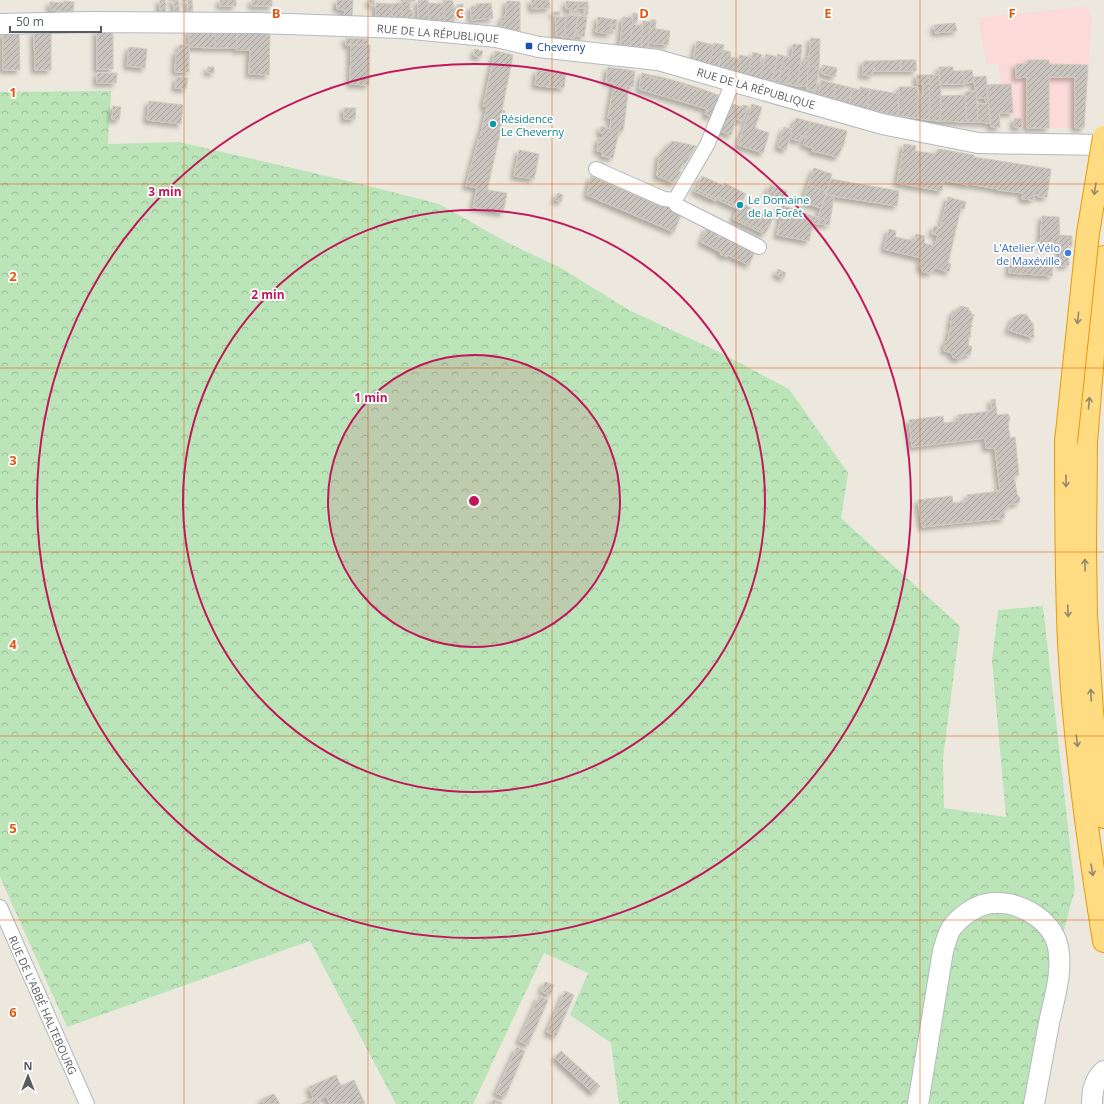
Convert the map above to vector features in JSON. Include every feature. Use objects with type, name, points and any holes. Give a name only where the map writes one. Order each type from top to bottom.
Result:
[{"type":"highway","points":[[1104,137],[1088,233],[1068,618],[1074,717],[1091,864],[1104,941]]},
{"type":"highway","points":[[1104,257],[1095,340],[1076,442],[1085,549],[1086,615],[1092,712],[1104,817]]},
{"type":"street","name":"RUE DE LA RÉPUBLIQUE","points":[[0,24],[89,22],[258,23],[374,27],[501,38],[525,45],[539,47],[649,58],[882,124],[978,143],[1104,145]]},
{"type":"street","points":[[733,82],[707,145],[675,200],[676,205],[759,247]]},
{"type":"street","points":[[596,169],[664,199],[675,200]]},
{"type":"street","points":[[918,1104],[943,951],[950,930],[960,919],[975,909],[986,905],[999,903],[1016,906],[1037,917],[1047,927],[1058,946],[1059,966],[1056,991],[1034,1104]]},
{"type":"street","name":"RUE DE L'ABBÉ HALTEBOURG","points":[[0,907],[87,1104]]},
{"type":"street","points":[[1093,1104],[1092,1092],[1095,1082],[1104,1071]]},
{"type":"street","points":[[1093,1104],[1104,1089]]},
{"type":"shaded area","points":[[1088,6],[1092,21],[1084,128],[1014,127],[1011,84],[1001,84],[998,64],[986,63],[978,18]]},
{"type":"green space","points":[[111,91],[108,144],[179,142],[361,184],[439,204],[508,243],[561,268],[629,310],[721,353],[789,389],[848,473],[841,518],[960,626],[943,759],[944,808],[1006,817],[992,660],[998,610],[1043,606],[1075,889],[1039,1024],[1025,1104],[619,1104],[611,1043],[570,1015],[588,973],[544,953],[473,1104],[396,1104],[310,941],[67,1027],[0,877],[0,92]]},
{"type":"building","points":[[160,0],[165,0],[166,14],[160,14]]},
{"type":"building","points":[[169,0],[178,0],[180,15],[174,14],[174,1]]},
{"type":"building","points":[[182,0],[192,0],[193,15],[188,15],[188,1]]},
{"type":"building","points":[[220,0],[236,0],[236,6],[220,6]]},
{"type":"building","points":[[252,0],[272,0],[272,6],[252,6]]},
{"type":"building","points":[[337,0],[353,0],[352,17],[344,16],[345,10],[337,9]]},
{"type":"building","points":[[369,0],[374,0],[375,4],[370,5]]},
{"type":"building","points":[[401,0],[415,0],[415,1],[401,2]]},
{"type":"building","points":[[428,0],[429,23],[418,21],[418,1]]},
{"type":"building","points":[[443,0],[453,1],[454,24],[445,24]]},
{"type":"building","points":[[531,0],[549,0],[550,8],[532,9]]},
{"type":"building","points":[[64,1],[74,2],[73,12],[50,10],[50,2],[64,3]]},
{"type":"building","points":[[410,1],[410,10],[413,10],[413,16],[411,16],[411,20],[402,19],[401,2]]},
{"type":"building","points":[[507,1],[520,2],[520,31],[501,29],[502,17],[505,18]]},
{"type":"building","points":[[566,1],[578,2],[577,10],[571,10],[571,13],[578,14],[574,38],[565,37],[566,15],[577,16],[570,14],[570,9],[566,9]]},
{"type":"building","points":[[578,2],[588,2],[588,8],[578,8]]},
{"type":"building","points":[[376,3],[391,4],[393,20],[376,19]]},
{"type":"building","points":[[402,3],[402,19],[393,20],[391,4]]},
{"type":"building","points":[[428,3],[444,4],[444,11],[439,12],[439,23],[429,23]]},
{"type":"building","points":[[491,3],[493,18],[471,20],[471,7],[476,6],[476,4]]},
{"type":"building","points":[[463,4],[463,14],[457,14],[457,5]]},
{"type":"building","points":[[585,8],[588,8],[587,15],[585,15]]},
{"type":"building","points":[[444,11],[445,24],[439,23],[439,12]]},
{"type":"building","points":[[553,12],[560,12],[560,15],[553,15]]},
{"type":"building","points":[[633,13],[638,14],[635,25],[643,26],[641,47],[630,46]]},
{"type":"building","points":[[578,14],[578,16],[587,17],[584,37],[578,36],[578,30],[576,30]]},
{"type":"building","points":[[556,17],[566,17],[565,37],[556,36]]},
{"type":"building","points":[[598,17],[617,20],[616,25],[611,24],[610,34],[596,32]]},
{"type":"building","points":[[623,17],[633,18],[630,46],[620,45]]},
{"type":"building","points":[[651,20],[656,20],[655,29],[650,28]]},
{"type":"building","points":[[643,21],[651,22],[648,48],[641,47]]},
{"type":"building","points":[[955,23],[957,31],[935,33],[934,25]]},
{"type":"building","points":[[611,24],[616,25],[616,30],[610,29]]},
{"type":"building","points":[[650,28],[670,31],[668,45],[648,43]]},
{"type":"building","points":[[189,30],[216,30],[215,48],[189,47]]},
{"type":"building","points":[[216,30],[237,30],[236,48],[215,48]]},
{"type":"building","points":[[237,30],[270,31],[269,75],[249,74],[250,50],[236,50]]},
{"type":"building","points":[[576,30],[578,30],[578,36],[575,36]]},
{"type":"building","points":[[97,31],[113,31],[113,69],[97,69]]},
{"type":"building","points":[[19,32],[20,70],[3,70],[3,33]]},
{"type":"building","points":[[34,32],[51,32],[51,70],[35,70]]},
{"type":"building","points":[[346,38],[368,39],[367,45],[346,45]]},
{"type":"building","points":[[811,38],[820,39],[819,67],[808,66]]},
{"type":"building","points":[[697,41],[714,45],[709,65],[693,60]]},
{"type":"building","points":[[714,43],[724,45],[718,68],[709,65]]},
{"type":"building","points":[[793,44],[802,45],[798,86],[787,84],[790,69],[782,67],[784,56],[792,58]]},
{"type":"building","points":[[179,45],[189,45],[189,72],[175,72],[176,52],[179,52]]},
{"type":"building","points":[[351,45],[370,45],[369,85],[350,84]]},
{"type":"building","points":[[129,47],[147,49],[145,68],[127,66]]},
{"type":"building","points":[[475,49],[483,51],[481,57],[474,56]]},
{"type":"building","points":[[723,50],[731,52],[730,57],[739,59],[735,72],[718,68]]},
{"type":"building","name":"Résidence Le Cheverny","points":[[495,51],[513,55],[502,110],[505,111],[487,190],[507,193],[503,213],[473,207],[477,188],[466,186],[487,107],[483,106]]},
{"type":"building","points":[[753,52],[762,55],[760,62],[764,63],[760,79],[748,76]]},
{"type":"building","points":[[766,54],[777,57],[772,83],[760,79]]},
{"type":"building","points":[[778,54],[784,56],[778,85],[772,83]]},
{"type":"building","points":[[740,55],[752,58],[748,76],[735,72]]},
{"type":"building","points":[[805,57],[809,57],[807,86],[798,86],[800,65],[804,66]]},
{"type":"building","points":[[901,60],[916,60],[916,71],[900,71]]},
{"type":"building","points":[[901,60],[900,71],[873,71],[875,61]]},
{"type":"building","points":[[1027,60],[1049,60],[1049,64],[1088,65],[1084,128],[1075,128],[1075,77],[1049,77],[1049,128],[1027,128],[1027,77],[1016,78],[1016,64],[1027,64]]},
{"type":"building","points":[[864,61],[875,61],[872,76],[862,75]]},
{"type":"building","points":[[823,65],[837,68],[835,77],[822,74]]},
{"type":"building","points":[[808,66],[819,67],[816,90],[807,90]]},
{"type":"building","points":[[208,67],[214,67],[214,73],[207,72]]},
{"type":"building","points":[[608,67],[635,71],[633,87],[626,86],[625,92],[628,93],[623,131],[619,131],[613,158],[602,156],[603,152],[597,151],[599,138],[602,139],[603,134],[600,133],[601,126],[610,129],[611,118],[608,118],[614,83],[606,82]]},
{"type":"building","points":[[782,67],[790,69],[786,87],[778,85]]},
{"type":"building","points":[[939,67],[953,67],[953,71],[964,71],[965,84],[940,84]]},
{"type":"building","points":[[537,70],[551,72],[549,87],[535,85]]},
{"type":"building","points":[[972,70],[974,82],[964,83],[964,71]]},
{"type":"building","points":[[551,72],[566,73],[564,88],[549,87]]},
{"type":"building","points":[[97,73],[117,73],[116,83],[97,83]]},
{"type":"building","points":[[642,73],[650,75],[649,77],[661,80],[661,77],[683,83],[683,85],[701,91],[702,89],[720,96],[712,117],[705,114],[707,109],[639,89]]},
{"type":"building","points":[[650,75],[661,77],[661,80],[649,77]]},
{"type":"building","points":[[917,75],[930,75],[929,120],[917,118],[917,95],[923,95],[923,84],[917,84]]},
{"type":"building","points":[[930,75],[939,75],[941,89],[940,121],[929,120]]},
{"type":"building","points":[[986,76],[990,123],[978,122],[977,104],[986,104],[985,98],[977,98],[973,77]]},
{"type":"building","points":[[177,77],[188,78],[186,89],[175,88]]},
{"type":"building","points":[[821,80],[836,84],[833,101],[818,97]]},
{"type":"building","points":[[683,83],[702,89],[701,91],[683,85]]},
{"type":"building","points":[[836,84],[852,88],[849,106],[833,101]]},
{"type":"building","points":[[1011,84],[1013,113],[999,113],[1000,127],[991,127],[987,85]]},
{"type":"building","points":[[860,87],[870,89],[867,110],[849,106],[852,88],[859,90]]},
{"type":"building","points":[[899,87],[918,87],[917,118],[898,116]]},
{"type":"building","points":[[870,89],[899,94],[898,116],[867,110]]},
{"type":"building","points":[[976,91],[978,122],[967,122],[965,92]]},
{"type":"building","points":[[965,95],[967,122],[940,121],[941,96]]},
{"type":"building","points":[[149,101],[183,105],[181,124],[147,120]]},
{"type":"building","points":[[733,104],[742,107],[743,105],[748,106],[743,121],[736,119],[731,135],[720,131]]},
{"type":"building","points":[[752,104],[762,107],[755,128],[769,133],[763,153],[738,145]]},
{"type":"building","points":[[113,106],[121,107],[119,120],[112,119]]},
{"type":"building","points":[[344,108],[356,108],[355,119],[344,119]]},
{"type":"building","points":[[796,118],[811,122],[806,137],[798,135],[796,140],[789,138]]},
{"type":"building","points":[[1021,118],[1022,128],[1014,127],[1014,119]]},
{"type":"building","points":[[811,122],[847,131],[843,147],[838,157],[812,151],[813,148],[803,145]]},
{"type":"building","points":[[784,127],[792,130],[786,150],[778,147]]},
{"type":"building","points":[[798,135],[803,137],[801,141],[796,140]]},
{"type":"building","points":[[672,141],[696,146],[685,164],[683,163],[679,171],[681,172],[674,183],[657,176],[659,156]]},
{"type":"building","points":[[904,144],[916,146],[915,151],[936,154],[938,149],[974,155],[974,157],[1051,169],[1047,197],[1038,197],[1038,195],[1034,195],[1034,200],[1022,199],[1023,193],[944,180],[942,191],[897,183]]},
{"type":"building","name":"Résidence Le Cheverny","points":[[519,150],[539,154],[534,179],[514,176]]},
{"type":"building","points":[[814,168],[832,174],[827,191],[808,185]]},
{"type":"building","points":[[591,176],[663,207],[664,205],[670,207],[669,209],[676,212],[682,212],[674,232],[587,195]]},
{"type":"building","name":"Le Domaine de la Forêt","points":[[702,176],[724,186],[725,183],[746,194],[741,203],[773,219],[766,232],[734,216],[739,207],[718,197],[717,199],[697,189]]},
{"type":"building","points":[[831,179],[899,191],[897,206],[826,195]]},
{"type":"building","points":[[770,185],[787,191],[783,200],[767,194]]},
{"type":"building","points":[[808,185],[827,191],[821,208],[802,202]]},
{"type":"building","points":[[695,188],[717,199],[716,201],[694,191]]},
{"type":"building","points":[[558,193],[563,195],[561,202],[555,200]]},
{"type":"building","points":[[826,195],[834,196],[830,221],[818,217]]},
{"type":"building","points":[[720,197],[739,207],[738,209],[718,200]]},
{"type":"building","points":[[948,197],[966,202],[964,209],[961,208],[948,263],[951,264],[949,272],[936,268],[930,273],[923,272],[920,266],[921,258],[884,249],[889,229],[896,231],[895,237],[915,241],[916,234],[925,236],[924,243],[935,246],[938,235],[932,234],[934,226],[940,228]]},
{"type":"building","points":[[782,205],[810,215],[808,222],[813,223],[809,241],[777,235]]},
{"type":"building","points":[[810,215],[819,218],[818,224],[808,222]]},
{"type":"building","points":[[734,216],[766,232],[764,234],[733,219]]},
{"type":"building","points":[[1042,216],[1059,217],[1060,247],[1040,246]]},
{"type":"building","points":[[819,218],[830,221],[829,225],[818,224]]},
{"type":"building","name":"Le Domaine de la Forêt","points":[[707,227],[719,233],[717,236],[722,238],[723,235],[729,238],[728,241],[732,243],[734,241],[739,243],[738,246],[743,248],[744,245],[755,251],[749,265],[728,255],[727,257],[720,254],[721,252],[701,242]]},
{"type":"building","points":[[1059,235],[1072,236],[1072,246],[1068,246],[1069,265],[1060,266]]},
{"type":"building","points":[[1010,259],[1053,262],[1052,276],[1009,273]]},
{"type":"building","points":[[778,269],[786,273],[785,275],[777,271]]},
{"type":"building","points":[[777,271],[785,275],[784,278],[776,275]]},
{"type":"building","points":[[960,306],[969,308],[968,310],[971,311],[971,314],[975,315],[973,316],[971,326],[973,326],[971,327],[971,337],[969,337],[968,345],[972,347],[970,355],[964,355],[958,359],[955,357],[953,358],[950,352],[944,351],[945,342],[948,341],[948,332],[950,332],[952,311],[956,312],[957,308],[959,309]]},
{"type":"building","points":[[1026,314],[1033,324],[1034,338],[1008,330],[1013,318],[1018,315]]},
{"type":"building","points":[[995,399],[997,415],[1008,414],[1010,418],[1008,423],[1010,438],[1015,437],[1019,475],[1014,476],[1017,494],[1020,498],[1019,503],[1008,505],[1008,509],[1004,509],[1005,518],[922,527],[918,500],[952,496],[953,503],[968,501],[967,495],[1000,491],[995,448],[986,448],[985,438],[912,447],[909,420],[943,416],[944,423],[959,421],[958,415],[992,411],[991,400]]},
{"type":"building","points":[[545,982],[554,985],[550,995],[541,991]]},
{"type":"building","points":[[565,991],[574,995],[556,1036],[547,1032]]},
{"type":"building","points":[[539,996],[548,1000],[528,1045],[519,1041]]},
{"type":"building","points":[[517,1047],[525,1051],[505,1097],[496,1093]]},
{"type":"building","points":[[561,1051],[600,1086],[593,1093],[555,1058]]},
{"type":"building","points":[[336,1075],[341,1086],[354,1080],[365,1104],[330,1104],[326,1096],[318,1100],[318,1098],[314,1100],[309,1087]]},
{"type":"building","points":[[274,1094],[280,1104],[264,1104],[262,1099]]},
{"type":"building","points":[[313,1098],[314,1100],[302,1104]]},
{"type":"building","points":[[318,1098],[320,1104],[305,1104],[314,1100]]},
{"type":"building","points":[[493,1099],[502,1103],[502,1104],[491,1104]]},
{"type":"place","name":"Cheverny","points":[[529,46]]},
{"type":"place","name":"Résidence Le Cheverny","points":[[493,124]]},
{"type":"place","name":"Le Domaine de la Forêt","points":[[740,205]]},
{"type":"place","name":"L'Atelier Vélo de Maxéville","points":[[1068,253]]}]
